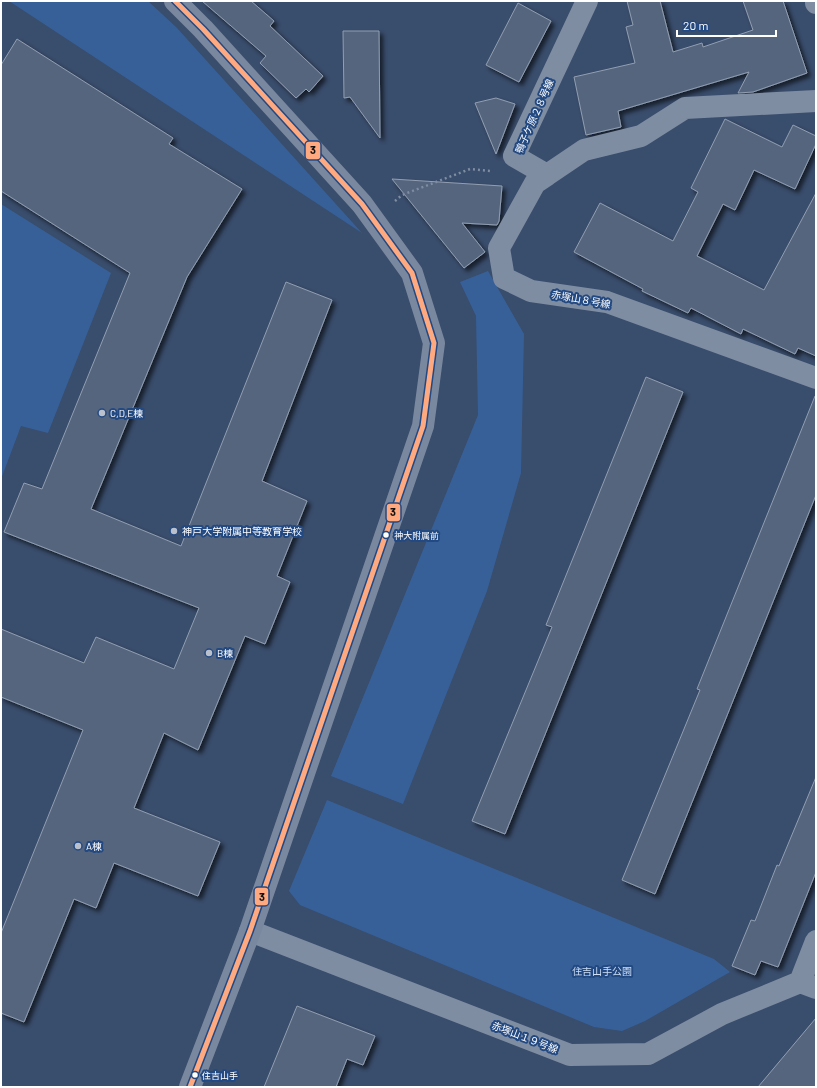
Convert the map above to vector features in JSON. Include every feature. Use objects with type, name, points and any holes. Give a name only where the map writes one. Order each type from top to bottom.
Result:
[{"type":"street","points":[[175,1],[203,29],[362,204],[412,273],[434,343],[424,426],[250,931],[190,1087]]},
{"type":"street","name":"鴨子ケ原２８号線","points":[[541,179],[514,156],[587,1]]},
{"type":"street","points":[[541,179],[584,150],[641,136],[684,108],[816,101]]},
{"type":"street","name":"赤塚山８号線","points":[[541,179],[500,248],[504,278],[531,291],[607,302],[816,378]]},
{"type":"street","name":"赤塚山１９号線","points":[[250,931],[570,1055],[648,1054],[722,1014],[808,985],[816,941]]},
{"type":"path","points":[[372,218],[402,195],[470,169],[520,174],[541,179]]},
{"type":"green space","points":[[9,1],[148,1],[177,28],[362,233]]},
{"type":"green space","points":[[1,204],[111,273],[48,433],[21,426],[1,479]]},
{"type":"green space","points":[[488,271],[524,334],[521,473],[487,591],[403,804],[331,776],[478,415],[476,316],[460,282]]},
{"type":"green space","name":"住吉山手公園","points":[[327,800],[714,959],[730,972],[645,1021],[622,1031],[594,1027],[300,905],[289,891]]},
{"type":"building","points":[[202,1],[251,1],[274,21],[270,26],[323,76],[309,92],[306,89],[296,98],[260,63],[266,56]]},
{"type":"building","points":[[627,1],[660,1],[673,52],[702,43],[703,47],[753,30],[743,1],[783,1],[807,73],[753,92],[738,93],[749,72],[618,111],[621,127],[586,135],[574,77],[635,63],[626,27],[633,25]]},
{"type":"building","points":[[518,3],[551,21],[519,82],[486,65]]},
{"type":"building","points":[[343,31],[379,31],[380,138],[350,97],[344,98]]},
{"type":"building","points":[[17,39],[173,138],[169,144],[242,189],[187,277],[91,509],[181,546],[286,282],[332,300],[262,481],[307,501],[277,576],[290,582],[265,644],[245,636],[198,750],[164,733],[134,808],[220,842],[198,896],[114,863],[96,908],[74,899],[24,1022],[1,1013],[1,933],[83,730],[1,697],[1,629],[84,663],[96,637],[174,669],[199,608],[4,532],[24,483],[42,489],[130,273],[1,191],[1,65]]},
{"type":"building","points":[[496,98],[515,104],[496,154],[475,103]]},
{"type":"building","points":[[725,119],[782,147],[793,125],[816,136],[816,144],[795,189],[754,170],[735,210],[723,204],[697,256],[764,290],[816,193],[816,356],[798,348],[795,354],[743,329],[741,334],[691,308],[688,313],[642,291],[643,289],[574,252],[600,203],[673,241],[698,192],[691,188]]},
{"type":"building","points":[[392,179],[502,186],[499,221],[497,225],[462,223],[485,252],[464,268]]},
{"type":"building","points":[[646,377],[683,392],[505,834],[472,821],[552,627],[546,625]]},
{"type":"building","points":[[815,396],[816,495],[655,894],[622,880],[700,690],[697,689]]},
{"type":"building","points":[[816,777],[816,872],[778,967],[761,961],[755,975],[732,966],[751,920],[755,921],[777,865],[779,866]]},
{"type":"building","points":[[297,1006],[375,1036],[363,1065],[347,1059],[336,1087],[264,1087]]},
{"type":"building","points":[[816,1018],[816,1087],[758,1087]]},
{"type":"transit line","name":"3","points":[[175,1],[203,29],[362,204],[412,273],[434,343],[423,426],[250,931],[190,1087]]},
{"type":"place","name":"C,D,E棟","points":[[102,413]]},
{"type":"place","name":"神戸大学附属中等教育学校","points":[[174,531]]},
{"type":"place","name":"神大附属前","points":[[386,535]]},
{"type":"place","name":"B棟","points":[[209,653]]},
{"type":"place","name":"A棟","points":[[78,846]]},
{"type":"place","name":"住吉山手","points":[[195,1075]]}]
